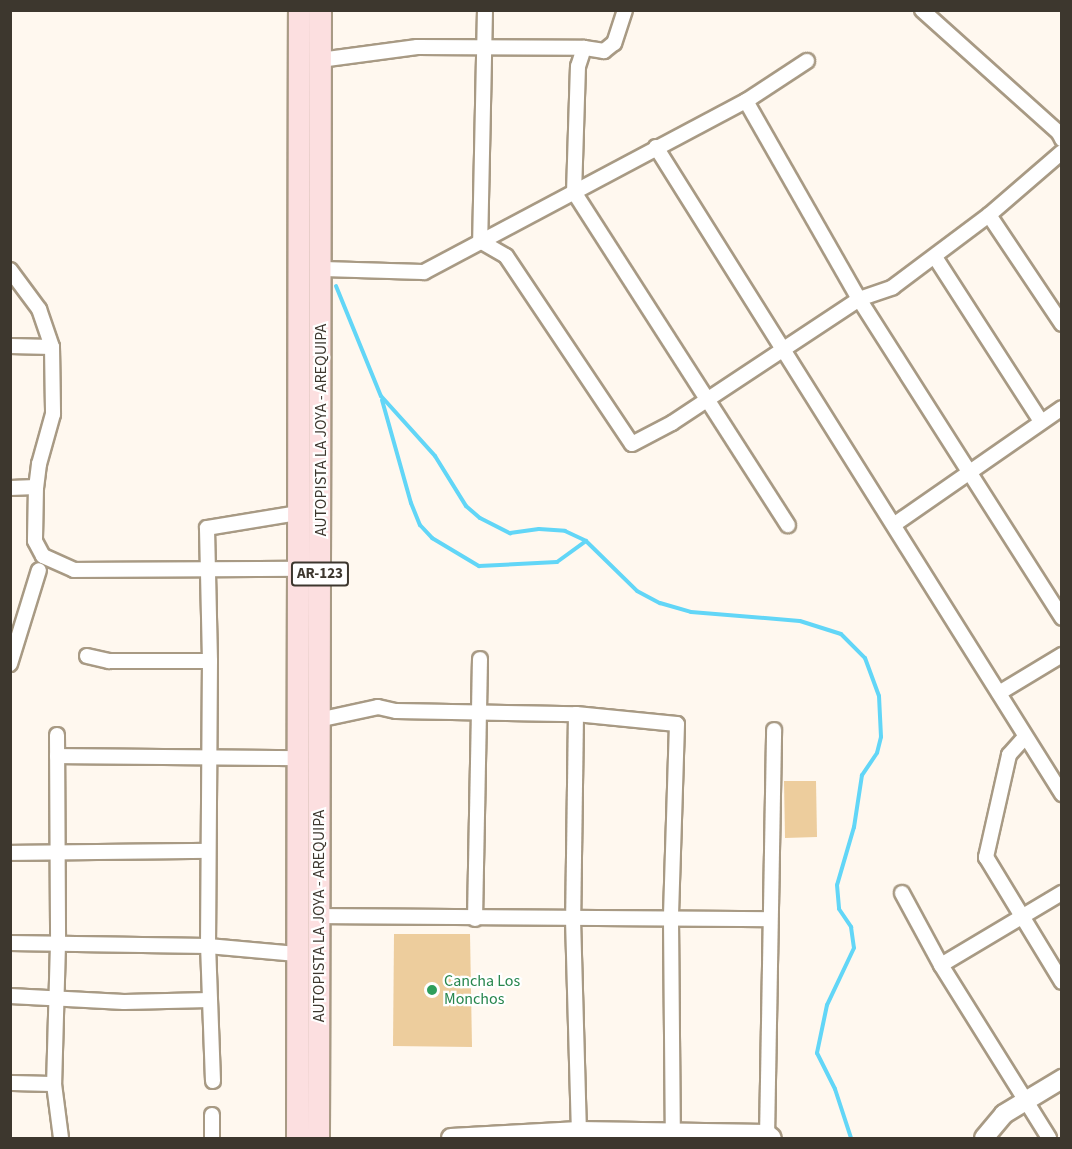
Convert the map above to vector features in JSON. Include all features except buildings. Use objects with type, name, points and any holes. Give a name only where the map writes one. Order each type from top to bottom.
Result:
[{"type":"main road","name":"AUTOPISTA LA JOYA - AREQUIPA","points":[[297,1138],[298,10]]},
{"type":"main road","name":"AUTOPISTA LA JOYA - AREQUIPA","points":[[318,1138],[318,720],[322,269],[320,10]]},
{"type":"street","points":[[480,242],[485,10]]},
{"type":"street","points":[[320,60],[417,47],[584,48],[604,51],[614,43],[625,10]]},
{"type":"street","points":[[922,10],[1059,133],[1062,139]]},
{"type":"street","points":[[584,48],[575,94],[574,192],[788,525]]},
{"type":"street","points":[[322,269],[424,272],[746,101],[807,61]]},
{"type":"street","points":[[746,101],[859,299],[1062,618]]},
{"type":"street","points":[[656,147],[784,346],[1062,794]]},
{"type":"street","points":[[480,242],[506,256],[632,444],[672,423],[784,346],[859,299],[893,287],[988,215],[1062,152]]},
{"type":"street","points":[[988,215],[1062,324]]},
{"type":"street","points":[[935,257],[1040,420]]},
{"type":"street","points":[[10,270],[39,309],[52,347],[53,414],[40,456],[36,487],[35,541],[43,556],[57,565],[74,570],[298,569]]},
{"type":"street","points":[[10,346],[52,347]]},
{"type":"street","points":[[894,524],[1040,420],[1062,408]]},
{"type":"street","points":[[10,488],[36,487]]},
{"type":"street","points":[[213,1081],[208,946],[210,661],[207,528],[298,513]]},
{"type":"street","points":[[10,664],[39,570]]},
{"type":"street","points":[[999,693],[1062,655]]},
{"type":"street","points":[[87,656],[109,661],[210,661]]},
{"type":"street","points":[[475,919],[480,659]]},
{"type":"street","points":[[318,720],[378,707],[396,711],[576,714],[677,724],[671,920],[672,1136]]},
{"type":"street","points":[[576,714],[573,919],[579,1135]]},
{"type":"street","points":[[451,1138],[579,1135],[768,1137],[769,919],[774,730]]},
{"type":"street","points":[[57,735],[58,944],[54,1084],[61,1138]]},
{"type":"street","points":[[1025,737],[1009,755],[986,857],[1062,982]]},
{"type":"street","points":[[57,756],[298,758]]},
{"type":"street","points":[[10,853],[56,850],[208,851]]},
{"type":"street","points":[[902,893],[941,965],[1049,1138]]},
{"type":"street","points":[[941,965],[1062,893]]},
{"type":"street","points":[[319,916],[475,919],[769,919]]},
{"type":"street","points":[[10,943],[208,946],[297,954]]},
{"type":"street","points":[[10,996],[124,1002],[210,1000]]},
{"type":"street","points":[[984,1138],[1004,1114],[1024,1099],[1062,1078]]},
{"type":"street","points":[[10,1083],[54,1084]]},
{"type":"street","points":[[212,1115],[212,1138]]},
{"type":"shaded area","points":[[784,781],[816,781],[817,837],[785,838]]},
{"type":"shaded area","name":"Cancha Los Monchos","points":[[394,934],[470,934],[472,1047],[393,1046]]},
{"type":"waterway","points":[[336,286],[381,396],[435,456],[466,506],[480,518],[510,533],[539,529],[565,531],[586,541],[637,591],[660,603],[691,612],[800,621],[841,634],[865,658],[879,696],[881,737],[877,753],[862,775],[854,827],[837,885],[839,909],[851,927],[854,948],[827,1005],[817,1053],[835,1089],[851,1138]]},
{"type":"waterway","points":[[382,400],[411,503],[420,525],[432,538],[479,566],[557,562],[586,541]]},
{"type":"place","name":"Cancha Los Monchos","points":[[432,990]]}]
